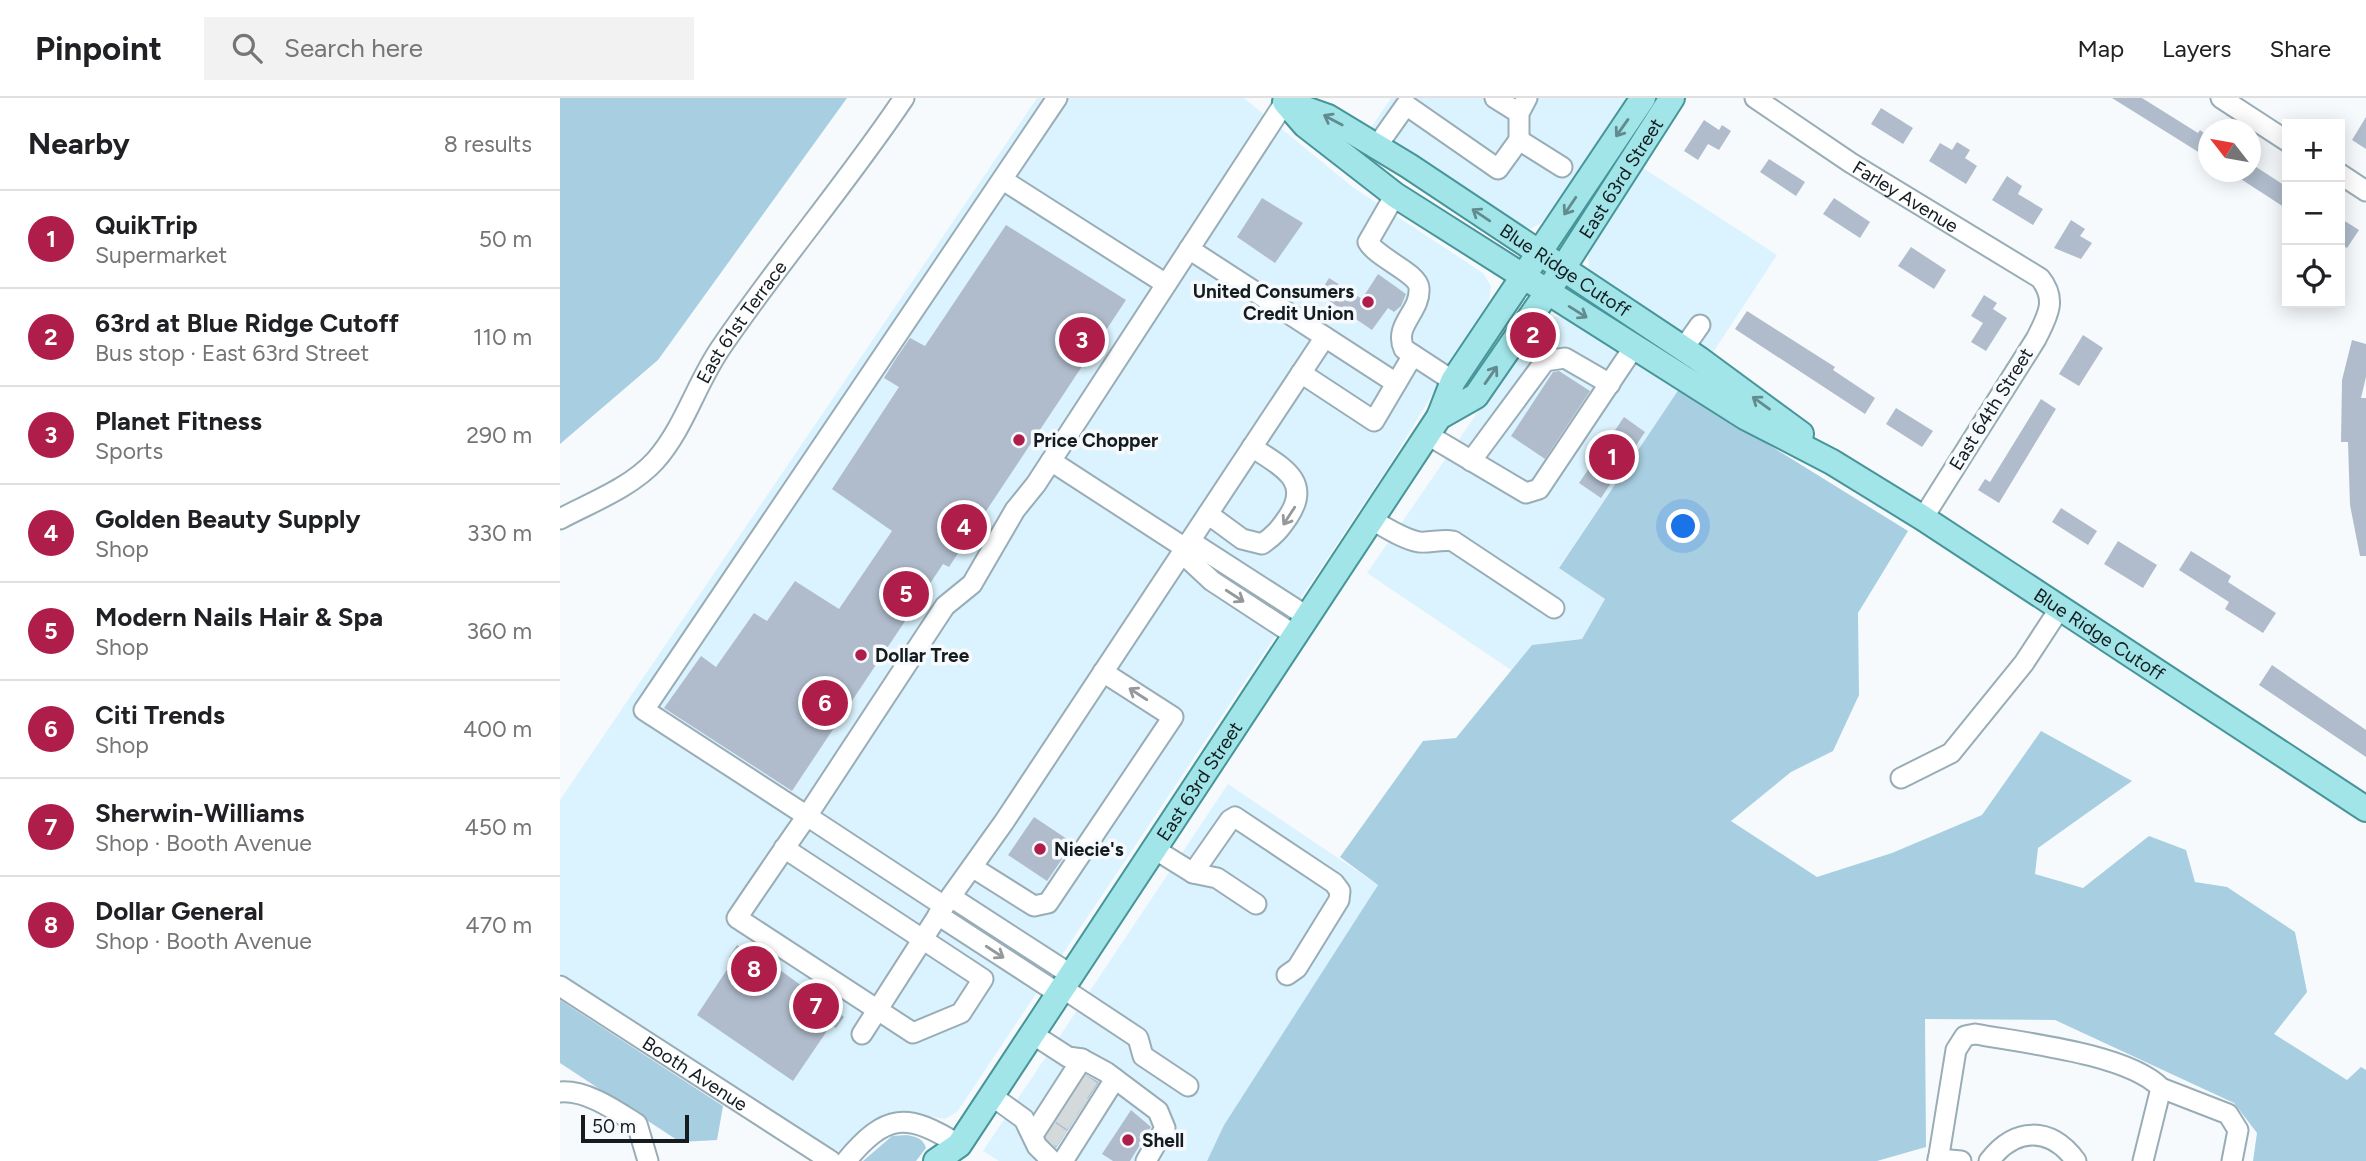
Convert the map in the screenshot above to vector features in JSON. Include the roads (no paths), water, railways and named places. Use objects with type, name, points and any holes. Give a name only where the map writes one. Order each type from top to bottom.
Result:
[{"type":"main road","name":"East 63rd Street","points":[[936,1161],[958,1153],[992,1097],[1434,426],[1453,381],[1521,276],[1643,98]]},
{"type":"main road","name":"East 63rd Street","points":[[1434,426],[1476,396],[1547,293],[1672,98]]},
{"type":"main road","name":"Blue Ridge Cutoff","points":[[1282,100],[1328,117],[1377,146],[1683,349],[1789,423],[1832,462]]},
{"type":"main road","name":"Blue Ridge Cutoff","points":[[1282,100],[1304,125],[1395,195],[1745,417],[1832,462],[1923,518],[2366,809]]},
{"type":"street","name":"East 61st Terrace","points":[[560,519],[621,488],[653,462],[679,429],[695,391],[726,339],[764,285],[797,248],[841,181],[871,148],[904,98]]},
{"type":"street","points":[[1057,98],[643,710],[1066,987],[1138,1038],[1143,1056],[1188,1086]]},
{"type":"street","points":[[1377,146],[1408,101],[1498,169],[1519,140],[1523,105],[1495,98]]},
{"type":"street","name":"Farley Avenue","points":[[1755,98],[1851,163],[2040,278],[2051,297]]},
{"type":"street","points":[[2221,98],[2282,138]]},
{"type":"street","points":[[784,848],[982,979],[961,1013],[913,1033],[737,918],[945,606],[972,584],[1015,510],[1051,461],[1282,100]]},
{"type":"street","points":[[1519,140],[1562,167]]},
{"type":"street","points":[[2345,177],[2366,191]]},
{"type":"street","points":[[1003,180],[1166,284]]},
{"type":"street","points":[[1395,195],[1368,242],[1373,251],[1416,279],[1420,287],[1416,304],[1404,324],[1400,340],[1404,349],[1453,381]]},
{"type":"street","points":[[1189,249],[1396,383]]},
{"type":"street","name":"East 64th Street","points":[[1923,518],[2036,339],[2050,310],[2051,297]]},
{"type":"street","points":[[1683,349],[1700,325]]},
{"type":"street","points":[[862,1034],[944,906],[1325,337]]},
{"type":"street","points":[[1434,426],[1471,461],[1526,493],[1539,489],[1634,348]]},
{"type":"street","points":[[1301,373],[1374,421],[1413,355]]},
{"type":"street","points":[[1471,461],[1545,361],[1565,358],[1610,384]]},
{"type":"street","points":[[1208,514],[1242,539],[1262,544],[1277,534],[1298,500],[1298,486],[1285,470],[1252,447]]},
{"type":"street","points":[[1051,461],[1186,548],[1212,581],[1302,627]]},
{"type":"street","points":[[1372,520],[1406,538],[1422,542],[1439,538],[1453,541],[1554,608]]},
{"type":"street","points":[[1901,778],[1951,753],[2024,663],[2060,608]]},
{"type":"street","points":[[972,867],[1034,906],[1048,903],[1173,717],[1103,672]]},
{"type":"street","points":[[1194,873],[1230,820],[1236,817],[1334,883],[1340,891],[1339,900],[1297,968],[1287,975]]},
{"type":"street","points":[[1156,850],[1194,873],[1217,878],[1256,904]]},
{"type":"street","name":"Booth Avenue","points":[[560,986],[831,1161]]},
{"type":"street","points":[[1961,1161],[1938,1160],[1956,1050],[1970,1034],[2137,1069],[2161,1088],[2228,1114],[2238,1129],[2232,1161]]},
{"type":"street","points":[[1034,1035],[1068,1057],[1082,1059],[1115,1079],[1158,1111],[1165,1128],[1146,1161]]},
{"type":"street","points":[[1052,1161],[1037,1146],[1053,1139],[1076,1102],[1082,1059]]},
{"type":"street","points":[[1053,1139],[1076,1102],[1115,1079]]},
{"type":"street","points":[[2143,1161],[2161,1088]]},
{"type":"street","points":[[560,1091],[570,1091],[606,1105],[637,1124],[648,1161]]},
{"type":"street","points":[[992,1097],[1053,1139]]},
{"type":"street","points":[[846,1161],[865,1138],[894,1122],[928,1125],[958,1153]]},
{"type":"street","points":[[1989,1161],[2007,1142],[2021,1135],[2053,1139],[2066,1147],[2076,1161]]},
{"type":"tunnel","points":[[1077,1081],[1092,1091]]},
{"type":"tunnel","points":[[1067,1096],[1083,1107]]},
{"type":"tunnel","points":[[1057,1111],[1073,1122]]},
{"type":"tunnel","points":[[1046,1128],[1062,1139]]},
{"type":"place","name":"United Consumers Credit Union","points":[[1368,302]]},
{"type":"place","name":"63rd at Blue Ridge Cutoff","points":[[1533,335]]},
{"type":"place","name":"Planet Fitness","points":[[1082,340]]},
{"type":"place","name":"Price Chopper","points":[[1019,440]]},
{"type":"place","name":"QuikTrip","points":[[1612,457]]},
{"type":"place","name":"Golden Beauty Supply","points":[[964,527]]},
{"type":"place","name":"Modern Nails Hair & Spa","points":[[906,594]]},
{"type":"place","name":"Dollar Tree","points":[[861,655]]},
{"type":"place","name":"Citi Trends","points":[[825,703]]},
{"type":"place","name":"Niecie's","points":[[1040,849]]},
{"type":"place","name":"Dollar General","points":[[754,969]]},
{"type":"place","name":"Sherwin-Williams","points":[[816,1006]]},
{"type":"place","name":"Shell","points":[[1128,1140]]}]
